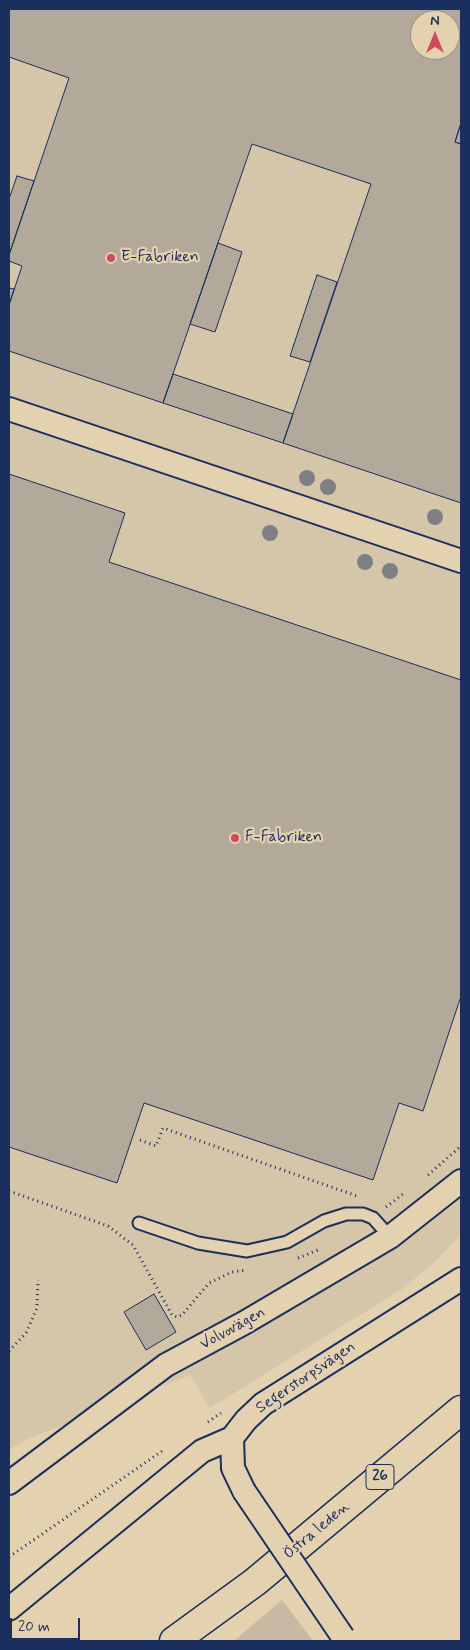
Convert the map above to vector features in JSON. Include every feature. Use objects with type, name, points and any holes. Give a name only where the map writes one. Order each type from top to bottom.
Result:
[{"type":"highway","name":"Östra leden","points":[[174,1641],[255,1582],[461,1410]]},
{"type":"highway","name":"Östra leden","points":[[187,1641],[216,1611]]},
{"type":"street","points":[[9,409],[461,561]]},
{"type":"street","name":"Volvovägen","points":[[9,1483],[166,1365],[244,1323],[390,1237],[461,1181]]},
{"type":"street","name":"Segerstorpsvägen","points":[[232,1438],[246,1420],[263,1404],[461,1279]]},
{"type":"street","points":[[9,1609],[202,1451],[232,1438],[233,1468],[244,1491],[345,1639]]},
{"type":"lane","points":[[140,1223],[198,1243],[247,1252],[286,1242],[324,1221],[346,1214],[363,1214],[373,1218],[390,1237]]},
{"type":"path","points":[[140,1140],[156,1146],[163,1128],[360,1197]]},
{"type":"path","points":[[379,1203],[388,1206]]},
{"type":"path","points":[[9,1351],[26,1333],[37,1308],[38,1280]]},
{"type":"path","points":[[9,1557],[166,1448]]},
{"type":"shaded area","points":[[9,9],[461,9],[461,1234],[434,1263],[402,1289],[210,1408],[190,1375],[25,1440],[9,1450]]},
{"type":"shaded area","points":[[282,1600],[313,1641],[234,1641]]},
{"type":"building","name":"E-Fabriken","points":[[9,9],[461,9],[461,123],[455,142],[461,144],[461,503],[283,443],[371,184],[252,144],[163,403],[9,351],[9,305],[22,266],[9,261],[9,255],[69,78],[9,57]]},
{"type":"building","points":[[461,123],[461,144],[455,142]]},
{"type":"building","points":[[17,176],[34,181],[9,255],[9,199]]},
{"type":"building","points":[[218,243],[242,252],[215,332],[190,324]]},
{"type":"building","points":[[317,275],[337,282],[310,362],[290,356]]},
{"type":"building","points":[[9,288],[14,289],[9,305]]},
{"type":"building","points":[[173,374],[293,414],[283,443],[163,403]]},
{"type":"building","name":"F-Fabriken","points":[[9,474],[125,513],[109,562],[461,680],[461,996],[423,1111],[399,1103],[373,1180],[144,1103],[117,1183],[9,1147]]},
{"type":"building","points":[[154,1294],[176,1332],[146,1350],[124,1312]]},
{"type":"place","name":"E-Fabriken","points":[[111,258]]},
{"type":"place","name":"F-Fabriken","points":[[235,838]]}]
